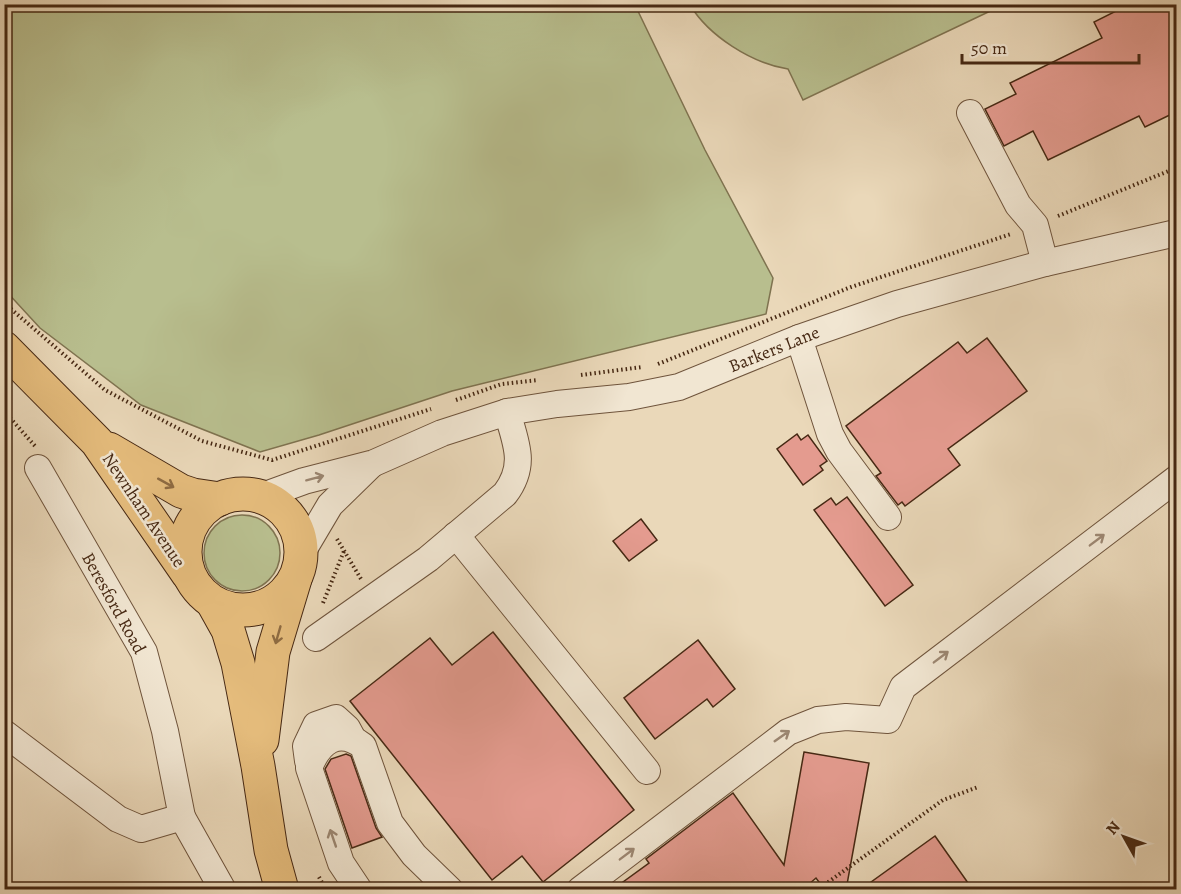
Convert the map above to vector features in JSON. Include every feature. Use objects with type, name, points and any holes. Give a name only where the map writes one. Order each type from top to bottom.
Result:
[{"type":"main road","name":"Newnham Avenue","points":[[4,348],[97,442],[191,578]]},
{"type":"main road","name":"Newnham Avenue","points":[[97,442],[182,491],[220,499]]},
{"type":"main road","points":[[258,766],[273,652],[298,566],[300,538],[290,518],[274,503],[246,494],[233,495],[220,499],[207,507],[196,518],[185,547],[185,560],[191,578],[200,592],[213,603],[228,609],[244,611],[274,602],[286,592],[298,566]]},
{"type":"main road","points":[[213,603],[234,645],[258,766],[271,850],[282,890]]},
{"type":"street","points":[[970,113],[1018,205],[1035,225],[1045,263]]},
{"type":"street","name":"Barkers Lane","points":[[260,497],[304,481],[374,463],[442,433],[507,412],[557,404],[629,397],[679,387],[799,338],[897,304],[1045,263],[1175,236]]},
{"type":"street","points":[[799,338],[830,434],[839,452],[888,517]]},
{"type":"street","points":[[316,638],[428,559],[505,494],[513,483],[519,460],[507,412]]},
{"type":"street","name":"Barkers Lane","points":[[298,566],[330,505],[374,463]]},
{"type":"street","name":"Beresford Road","points":[[38,468],[144,652],[165,731],[182,817],[223,890]]},
{"type":"street","points":[[580,890],[788,732],[818,720],[846,717],[888,720],[903,687],[1176,479]]},
{"type":"street","points":[[456,535],[647,771]]},
{"type":"street","points":[[4,733],[118,819],[141,830],[182,817]]},
{"type":"street","points":[[359,890],[341,863],[309,768],[321,745],[339,737],[353,739],[363,746],[390,823],[414,855],[450,890]]},
{"type":"street","points":[[271,850],[296,890]]},
{"type":"path","points":[[1052,218],[1176,168]]},
{"type":"path","points":[[654,366],[851,287],[1019,231]]},
{"type":"path","points":[[4,303],[105,390],[202,441],[272,460],[438,407]]},
{"type":"path","points":[[573,376],[643,367]]},
{"type":"path","points":[[448,403],[502,384],[549,379]]},
{"type":"path","points":[[344,551],[372,598]]},
{"type":"path","points":[[817,890],[943,800],[978,787]]},
{"type":"green space","points":[[5,4],[635,5],[705,150],[773,278],[766,314],[452,391],[260,452],[141,405],[40,328],[5,290]]},
{"type":"green space","points":[[690,5],[1003,5],[803,100],[788,69],[760,61],[732,46],[708,27]]},
{"type":"green space","points":[[242,515],[257,518],[269,526],[277,538],[280,553],[277,568],[269,580],[257,588],[242,591],[227,588],[215,580],[207,568],[204,553],[207,538],[215,526],[227,518]]},
{"type":"building","points":[[1130,4],[1176,4],[1176,112],[1145,127],[1139,116],[1048,160],[1033,131],[1004,146],[985,109],[1016,94],[1010,83],[1102,38],[1094,22]]},
{"type":"building","points":[[987,338],[1027,391],[948,449],[960,465],[905,506],[902,502],[898,505],[876,476],[881,473],[846,426],[958,342],[967,353]]},
{"type":"building","points":[[797,434],[801,440],[808,435],[827,461],[820,466],[823,470],[803,485],[777,449]]},
{"type":"building","points":[[847,497],[913,585],[885,606],[814,510],[831,498],[836,505]]},
{"type":"building","points":[[641,519],[657,540],[629,561],[613,541]]},
{"type":"building","points":[[493,632],[634,810],[543,882],[522,856],[492,880],[350,701],[430,638],[452,665]]},
{"type":"building","points":[[698,640],[735,689],[713,707],[707,699],[655,739],[624,698]]},
{"type":"building","points":[[804,752],[869,763],[846,890],[825,890],[816,878],[802,890],[612,890],[649,863],[646,859],[733,793],[784,865]]},
{"type":"building","points":[[346,754],[351,756],[376,828],[382,837],[352,848],[325,769],[331,759]]},
{"type":"building","points":[[935,836],[973,890],[860,890]]}]
